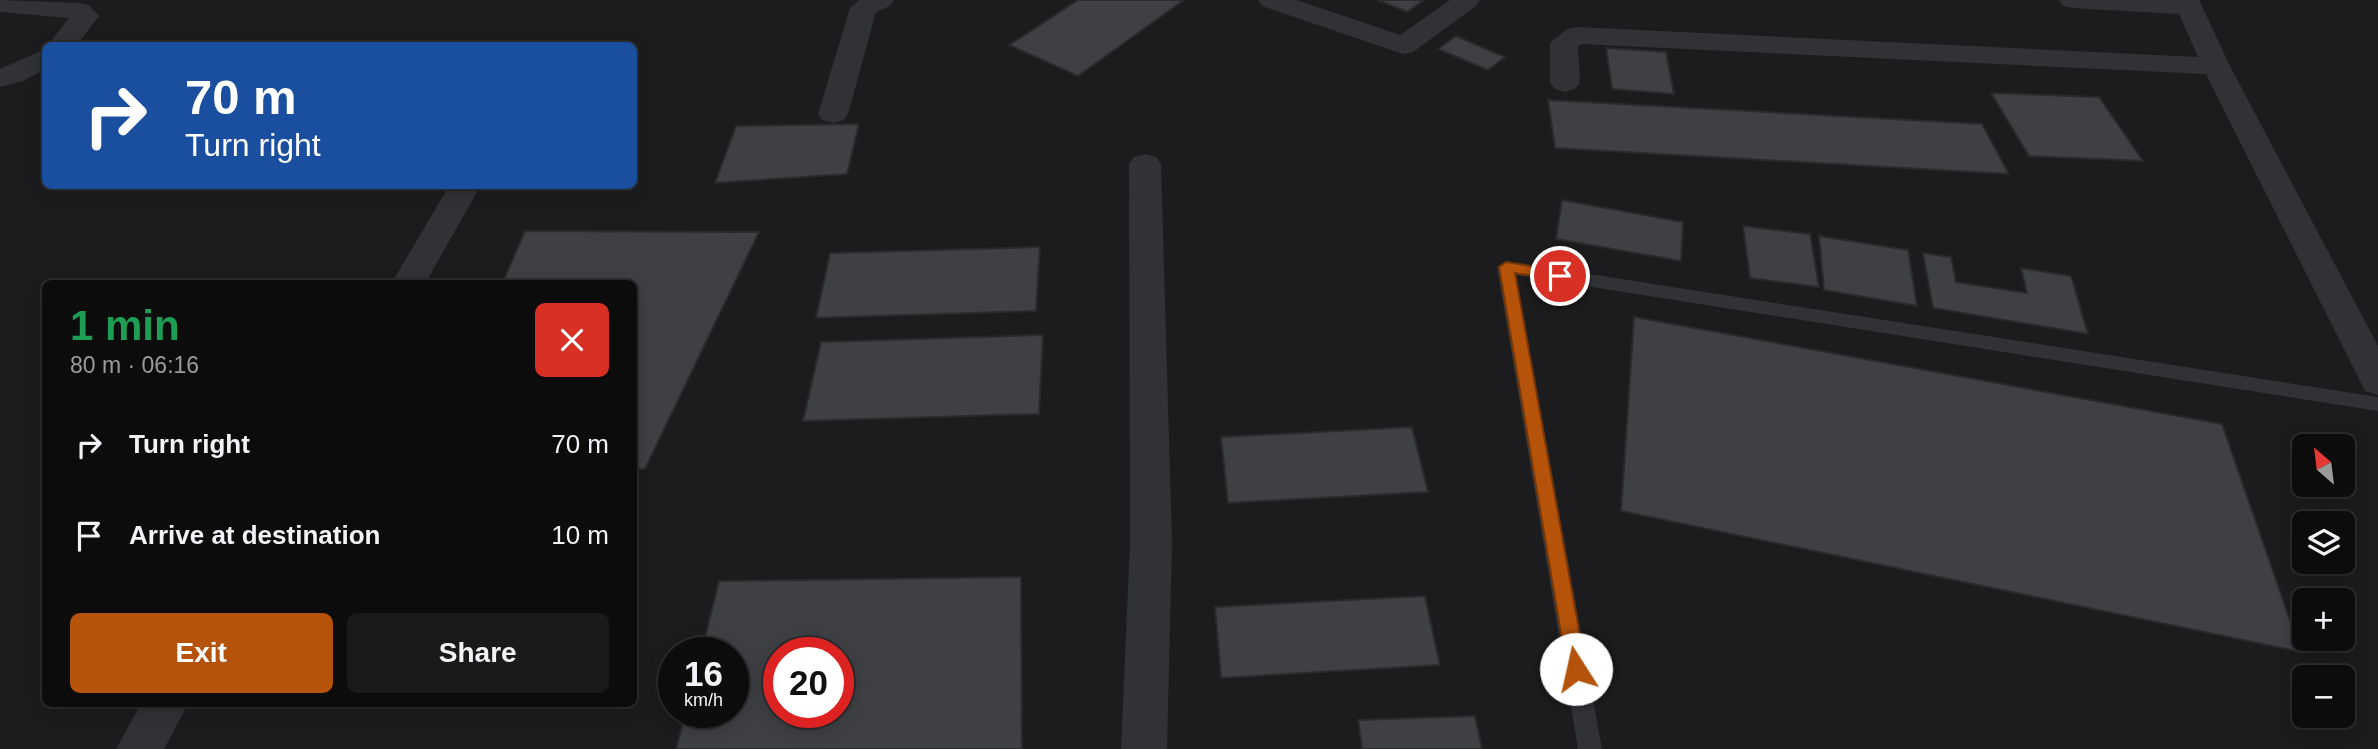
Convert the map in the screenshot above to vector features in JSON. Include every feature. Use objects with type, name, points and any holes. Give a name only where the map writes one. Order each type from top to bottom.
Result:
[{"type":"street","points":[[833,114],[864,8],[881,0]]},
{"type":"street","points":[[1271,0],[1403,46],[1467,0]]},
{"type":"street","points":[[2072,0],[2188,3],[2216,66],[2378,381]]},
{"type":"street","points":[[0,4],[79,11],[85,16],[64,42]]},
{"type":"street","points":[[1565,83],[1564,43],[1577,35],[2216,66]]},
{"type":"street","points":[[0,78],[13,75],[42,59]]},
{"type":"street","points":[[1144,749],[1151,542],[1145,164]]},
{"type":"street","points":[[410,280],[461,192]]},
{"type":"street","points":[[139,749],[163,707]]},
{"type":"lane","points":[[1590,749],[1506,267],[2378,404]]},
{"type":"shaded area","points":[[0,0],[2378,0],[2378,749],[0,749]]},
{"type":"building","points":[[1078,0],[1184,0],[1078,76],[1009,45]]},
{"type":"building","points":[[1378,0],[1424,0],[1407,12]]},
{"type":"building","points":[[1456,36],[1505,57],[1488,70],[1438,49]]},
{"type":"building","points":[[1606,48],[1666,52],[1674,94],[1612,89]]},
{"type":"building","points":[[1991,93],[2099,97],[2143,161],[2029,156]]},
{"type":"building","points":[[1548,100],[1982,124],[2009,174],[1555,148]]},
{"type":"building","points":[[859,124],[847,174],[715,183],[736,126]]},
{"type":"building","points":[[1562,200],[1683,222],[1681,261],[1556,239]]},
{"type":"building","points":[[1743,226],[1810,234],[1819,287],[1750,278]]},
{"type":"building","points":[[525,231],[759,232],[645,469],[637,469],[637,280],[504,280]]},
{"type":"building","points":[[1819,236],[1908,250],[1917,306],[1824,290]]},
{"type":"building","points":[[1040,247],[1036,311],[816,318],[830,253]]},
{"type":"building","points":[[1923,253],[1951,257],[1956,282],[2027,293],[2021,268],[2071,276],[2088,334],[1933,308]]},
{"type":"building","points":[[1634,317],[2222,424],[2292,626],[2292,650],[1621,511]]},
{"type":"building","points":[[1043,335],[1039,414],[803,421],[821,342]]},
{"type":"building","points":[[1412,427],[1428,492],[1228,503],[1221,437]]},
{"type":"building","points":[[1021,577],[1022,749],[676,749],[682,728],[749,728],[749,637],[705,637],[719,581]]},
{"type":"building","points":[[1425,596],[1440,665],[1221,678],[1215,607]]},
{"type":"building","points":[[1475,716],[1482,749],[1362,749],[1358,720]]},
{"type":"route","points":[[1560,276],[1506,267],[1576,669]]}]
